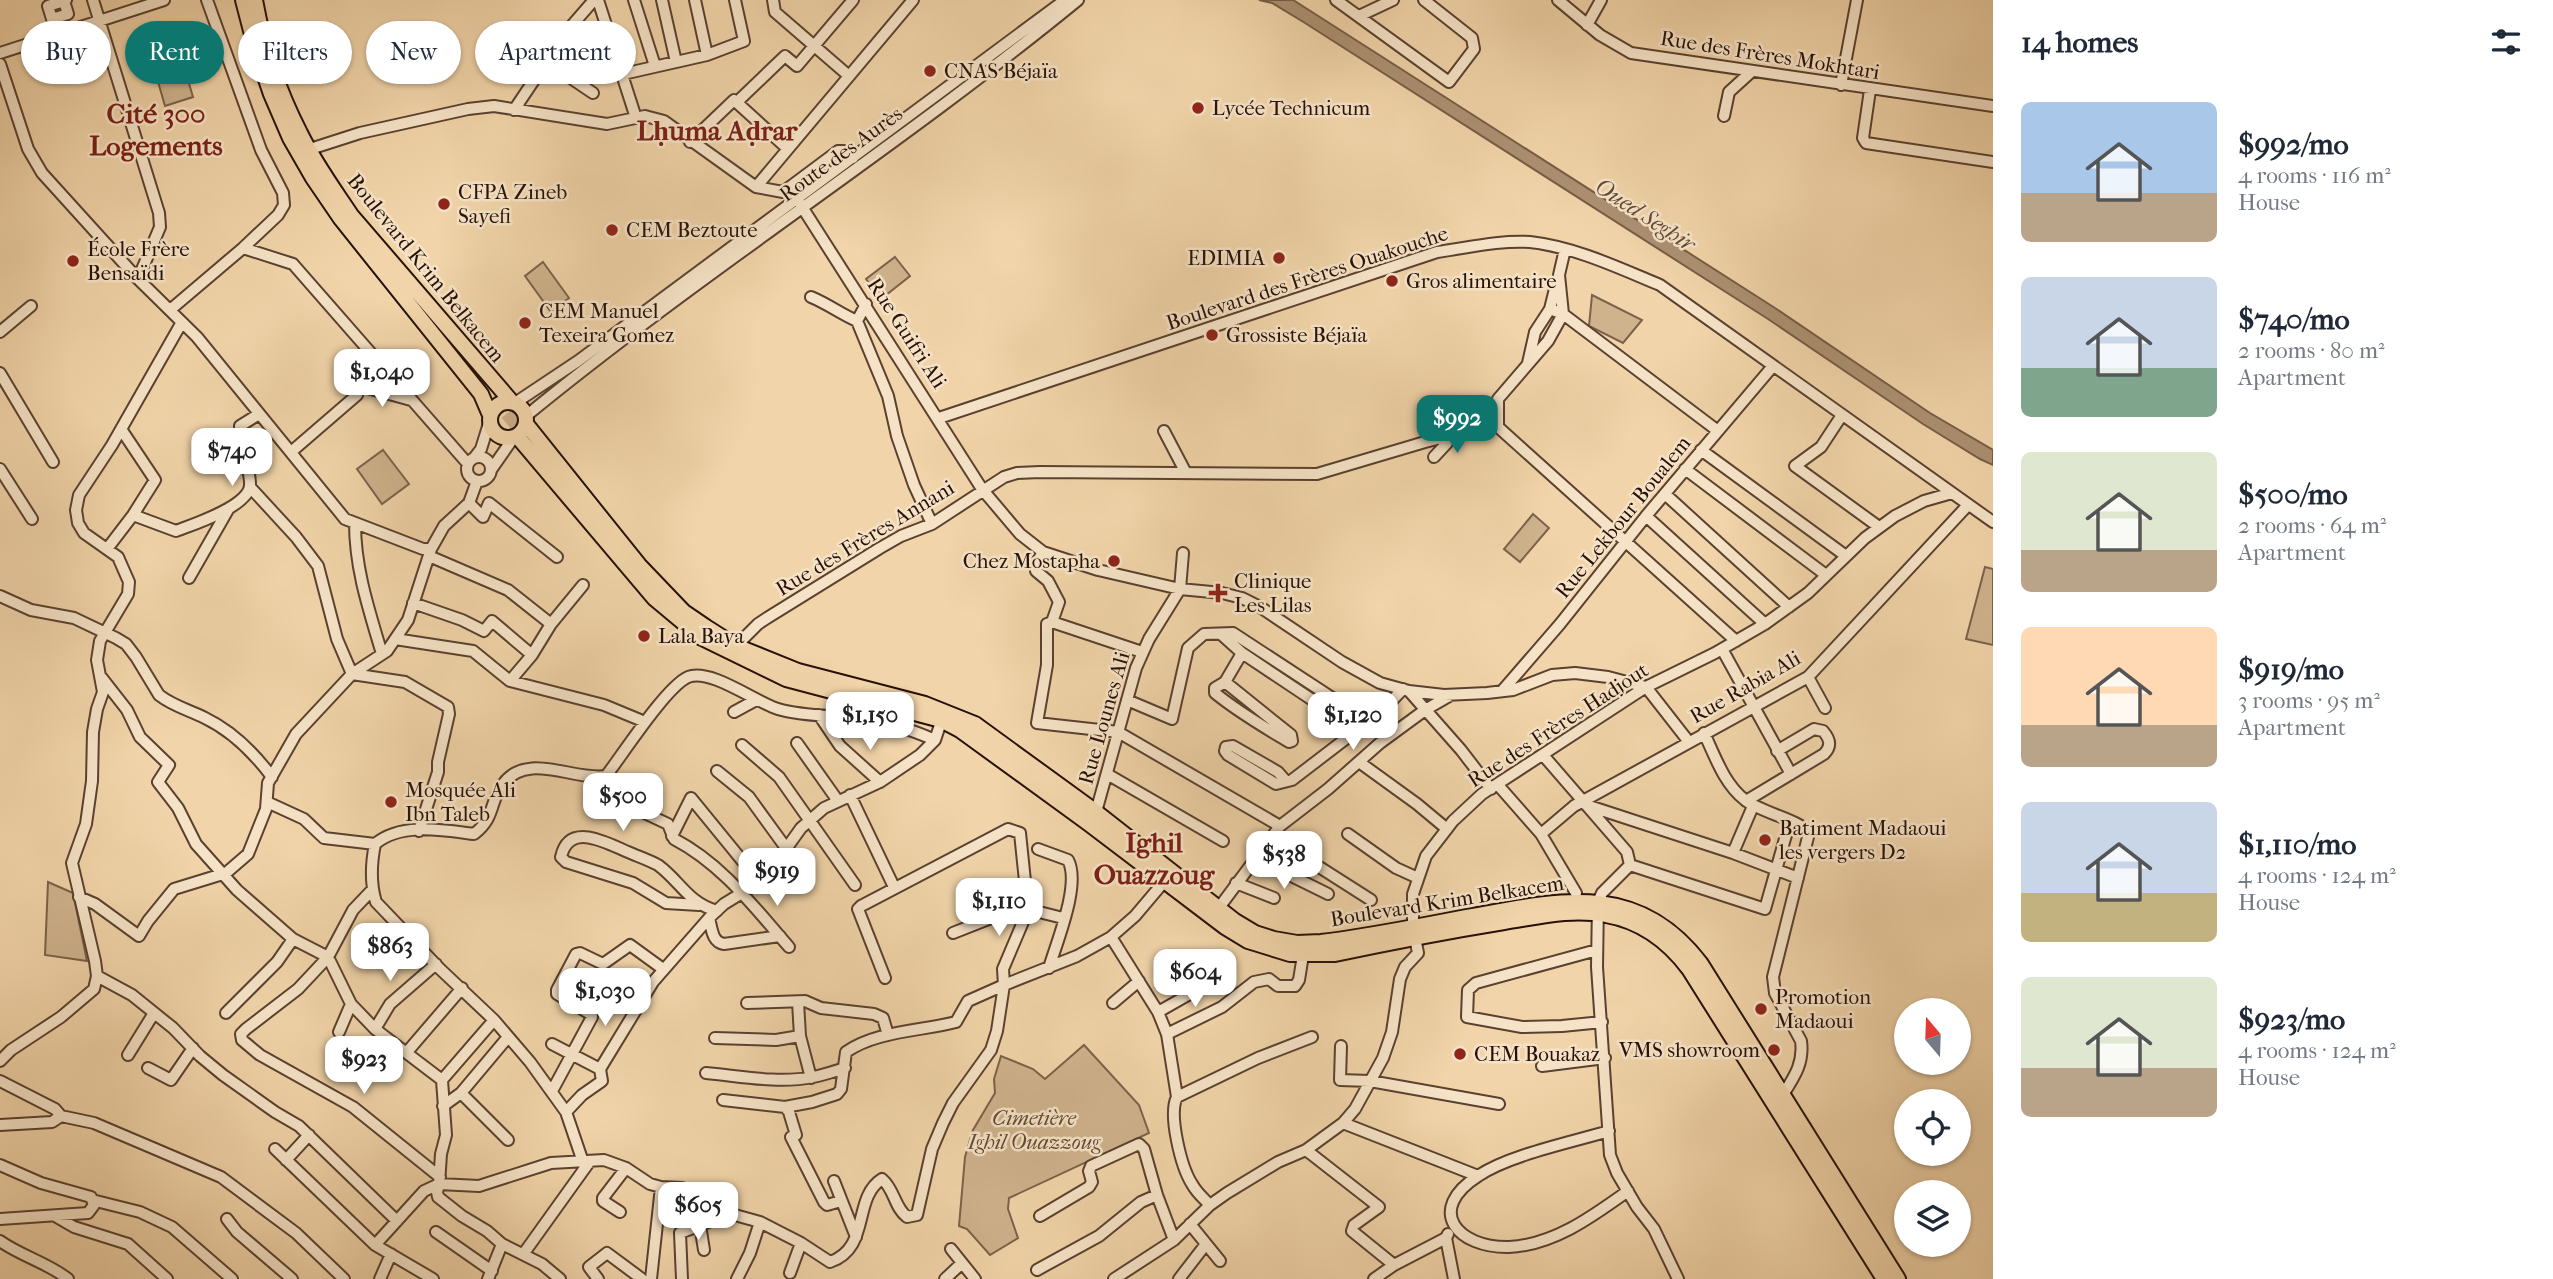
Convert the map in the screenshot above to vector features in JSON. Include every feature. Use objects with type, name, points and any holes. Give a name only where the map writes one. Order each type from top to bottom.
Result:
[{"type":"main road","name":"Boulevard Krim Belkacem","points":[[243,0],[256,50],[290,138],[305,150],[481,394],[490,417]]},
{"type":"main road","name":"Boulevard Krim Belkacem","points":[[254,0],[264,41],[305,150]]},
{"type":"main road","name":"Boulevard Krim Belkacem","points":[[390,270],[513,402]]},
{"type":"main road","points":[[390,270],[494,397]]},
{"type":"main road","points":[[522,431],[508,438],[497,434],[490,417],[496,406],[513,402],[522,407],[522,431],[633,567]]},
{"type":"main road","name":"Boulevard Krim Belkacem","points":[[522,431],[633,567],[654,598],[702,638],[756,666],[804,684],[943,715]]},
{"type":"main road","name":"Boulevard Krim Belkacem","points":[[633,567],[684,612],[736,646],[798,671],[975,724],[1168,878],[1225,927],[1248,941],[1270,949],[1303,956],[1335,954],[1414,933],[1549,903],[1629,909],[1650,918],[1687,945],[1702,964],[1898,1279]]},
{"type":"main road","name":"Boulevard Krim Belkacem","points":[[1168,878],[1255,933],[1274,939],[1297,943],[1414,933]]},
{"type":"main road","name":"Boulevard Krim Belkacem","points":[[1597,908],[1643,927],[1676,951],[1885,1279]]},
{"type":"street","points":[[93,0],[99,21],[164,0]]},
{"type":"street","points":[[170,310],[243,248],[278,215],[284,205],[283,193],[261,150],[207,0]]},
{"type":"street","points":[[576,21],[596,0],[604,21]]},
{"type":"street","points":[[634,0],[655,66]]},
{"type":"street","points":[[662,0],[676,62]]},
{"type":"street","points":[[695,0],[707,55]]},
{"type":"street","points":[[636,71],[707,55],[744,41],[735,0]]},
{"type":"street","points":[[773,0],[775,12],[849,76]]},
{"type":"street","points":[[737,102],[785,56],[797,66],[853,0]]},
{"type":"street","points":[[756,187],[913,0]]},
{"type":"street","name":"Route des Aurès","points":[[491,470],[522,431],[589,364],[853,158],[1065,0]]},
{"type":"street","name":"Route des Aurès","points":[[513,402],[570,367],[981,76],[1078,0]]},
{"type":"street","points":[[1336,0],[1449,82],[1474,49],[1472,38],[1424,0]]},
{"type":"street","points":[[1359,16],[1376,3],[1393,0]]},
{"type":"street","name":"Rue des Frères Mokhtari","points":[[1558,0],[1587,25],[1631,53],[1993,106]]},
{"type":"street","points":[[1587,25],[1601,0]]},
{"type":"street","points":[[1841,85],[1857,0]]},
{"type":"street","points":[[0,53],[21,46]]},
{"type":"street","points":[[111,59],[159,213],[160,227],[138,279]]},
{"type":"street","points":[[0,64],[28,149],[42,173],[138,279],[197,337],[345,519],[430,552],[508,590],[551,624]]},
{"type":"street","points":[[1724,116],[1728,92],[1751,72]]},
{"type":"street","points":[[514,110],[532,84]]},
{"type":"street","points":[[580,84],[593,93]]},
{"type":"street","points":[[626,84],[636,118]]},
{"type":"street","points":[[1870,90],[1863,138],[1866,143],[1993,162]]},
{"type":"street","points":[[690,142],[734,100],[788,149]]},
{"type":"street","points":[[305,150],[360,133],[468,109],[494,106],[607,124],[654,117],[664,121],[756,187],[783,192],[838,151],[848,153],[853,158]]},
{"type":"street","name":"Rue Guifri Ali","points":[[800,202],[982,489],[1020,534],[1043,552]]},
{"type":"street","name":"Boulevard des Frères Ouakouche","points":[[939,418],[1437,253],[1485,244],[1529,242],[1611,265],[1660,285],[1993,522]]},
{"type":"street","points":[[243,248],[293,264],[412,401],[471,461]]},
{"type":"street","points":[[1565,250],[1548,341],[1498,399],[1498,427],[1736,641]]},
{"type":"street","points":[[811,297],[837,308],[845,316],[857,321],[888,396],[897,436],[914,485],[932,524]]},
{"type":"street","points":[[857,321],[866,304]]},
{"type":"street","points":[[0,332],[31,306]]},
{"type":"street","points":[[1527,365],[1535,332],[1554,312]]},
{"type":"street","points":[[1554,312],[1718,431]]},
{"type":"street","points":[[0,1061],[11,1050],[61,1017],[94,989],[97,976],[72,863],[86,824],[90,801],[93,732],[103,692],[97,660],[100,641],[128,594],[129,582],[118,557],[84,533],[78,523],[76,510],[79,495],[121,429],[182,322]]},
{"type":"street","points":[[291,452],[357,395],[370,352]]},
{"type":"street","name":"Rue Lekbour Boualem","points":[[1502,691],[1773,366]]},
{"type":"street","points":[[0,373],[53,462]]},
{"type":"street","points":[[360,386],[412,401]]},
{"type":"street","points":[[259,414],[240,426],[250,487],[296,537],[318,566],[337,639],[352,674]]},
{"type":"street","points":[[1842,415],[1821,447],[1794,466],[1879,527]]},
{"type":"street","points":[[471,461],[481,457],[488,460],[491,470],[485,480],[477,481],[468,475],[471,461],[481,449],[490,417]]},
{"type":"street","name":"Rue des Frères Annani","points":[[736,646],[758,624],[880,548],[932,524],[982,489],[1017,473],[1317,474],[1448,436],[1488,426],[1498,427]]},
{"type":"street","points":[[107,549],[155,480],[121,429]]},
{"type":"street","points":[[1164,431],[1186,473]]},
{"type":"street","points":[[1434,457],[1447,443],[1448,436]]},
{"type":"street","points":[[1701,450],[1846,556]]},
{"type":"street","points":[[0,469],[32,519]]},
{"type":"street","points":[[1685,469],[1826,575]]},
{"type":"street","points":[[79,897],[95,904],[139,936],[174,889],[223,874],[248,854],[267,802],[268,783],[296,734],[352,674],[382,654],[395,639],[408,620],[430,552],[444,526],[468,503],[477,481]]},
{"type":"street","points":[[133,515],[176,531],[229,508],[244,499],[250,487]]},
{"type":"street","name":"Rue des Frères Hadjout","points":[[1114,1279],[1174,1240],[1210,1205],[1278,1162],[1306,1150],[1343,1123],[1355,1109],[1383,1058],[1392,1032],[1400,979],[1405,967],[1418,953],[1414,933],[1413,894],[1426,856],[1447,829],[1482,794],[1647,687],[1765,624],[1808,593],[1846,556],[1895,516],[1924,501],[1952,493]]},
{"type":"street","points":[[1665,494],[1789,607]]},
{"type":"street","points":[[468,503],[483,517],[489,503],[557,556]]},
{"type":"street","name":"Rue Rabia Ali","points":[[1541,834],[1583,803],[1808,677],[1968,505]]},
{"type":"street","points":[[189,578],[229,508]]},
{"type":"street","points":[[1646,516],[1765,624]]},
{"type":"street","points":[[355,523],[355,553],[362,587],[382,654]]},
{"type":"street","points":[[1371,900],[1302,856],[1277,830],[1118,732],[1037,723],[1047,665],[1047,624],[1052,622],[1059,602],[1048,581],[1036,570],[1043,552],[1098,570],[1180,589],[1242,598],[1260,607],[1331,656],[1380,683],[1406,690],[1451,694],[1513,690],[1552,675],[1575,673],[1608,677],[1647,687],[1689,742]]},
{"type":"street","points":[[1180,589],[1183,553]]},
{"type":"street","points":[[510,681],[583,585]]},
{"type":"street","name":"Rue Lounes Ali","points":[[1092,818],[1142,652],[1180,589]]},
{"type":"street","points":[[0,596],[31,610],[74,618],[126,644],[159,695],[226,731],[254,753],[272,777]]},
{"type":"street","points":[[413,603],[462,620],[484,631]]},
{"type":"street","points":[[473,651],[492,621],[531,655]]},
{"type":"street","points":[[1052,622],[1142,652]]},
{"type":"street","points":[[1127,700],[1172,719],[1188,648],[1203,634],[1233,633],[1340,703],[1333,710],[1326,709],[1242,653],[1222,635]]},
{"type":"street","points":[[395,639],[473,651],[510,681],[604,705],[645,722]]},
{"type":"street","points":[[1722,649],[1791,774]]},
{"type":"street","points":[[1225,682],[1291,735],[1292,741],[1278,736],[1215,694],[1215,688],[1225,682],[1242,653]]},
{"type":"street","points":[[352,674],[405,682],[448,707],[438,762],[439,772],[419,831]]},
{"type":"street","points":[[100,676],[127,710],[140,737],[169,765],[158,782],[178,808],[196,844],[237,890],[293,939],[328,957],[351,1004],[375,1029],[442,1080]]},
{"type":"street","points":[[267,802],[304,819],[324,838],[375,844],[396,833],[419,831],[474,834],[491,815],[504,782],[519,771],[534,767],[592,778],[606,776],[645,722],[683,680],[694,676],[712,678],[777,708],[886,723],[935,740]]},
{"type":"street","points":[[1808,677],[1825,708]]},
{"type":"street","points":[[1406,690],[1541,834],[1576,893]]},
{"type":"street","points":[[1286,780],[1278,772],[1233,746],[1226,747],[1224,751],[1228,755],[1276,785],[1292,779],[1406,690]]},
{"type":"street","points":[[1218,909],[1277,830],[1424,710],[1451,694]]},
{"type":"street","points":[[734,712],[756,699]]},
{"type":"street","points":[[819,715],[840,746],[880,782]]},
{"type":"street","points":[[566,1112],[582,1095],[602,1081],[600,1069],[635,1008],[663,969],[713,914],[758,880],[801,828],[824,808],[880,782],[920,755],[935,740],[943,715]]},
{"type":"street","points":[[1733,853],[1750,804],[1824,754],[1830,746],[1822,731],[1814,729],[1777,751]]},
{"type":"street","points":[[1704,733],[1728,783],[1750,804],[1804,827],[1808,833],[1773,977],[1775,993],[1801,1041],[1802,1049],[1797,1074],[1784,1093]]},
{"type":"street","points":[[797,743],[838,801]]},
{"type":"street","points":[[742,745],[779,778],[811,819],[855,885]]},
{"type":"street","points":[[1543,755],[1627,852],[1630,865]]},
{"type":"street","points":[[1359,762],[1447,829]]},
{"type":"street","points":[[717,771],[749,797],[786,848]]},
{"type":"street","points":[[1107,774],[1223,841]]},
{"type":"street","points":[[850,795],[894,887]]},
{"type":"street","points":[[672,837],[691,798],[758,880]]},
{"type":"street","points":[[621,802],[668,824],[672,837],[698,851],[742,893],[789,947]]},
{"type":"street","points":[[1583,803],[1733,853],[1798,878]]},
{"type":"street","points":[[1630,865],[1765,909],[1774,869],[1790,821]]},
{"type":"street","points":[[372,890],[353,910],[328,957],[298,989],[241,1034],[242,1040],[260,1055],[353,1107],[440,1181],[479,1186],[551,1163],[604,1160],[626,1168],[650,1184],[682,1188],[701,1196],[729,1214],[760,1222],[801,1243],[830,1262],[841,1258],[851,1247],[874,1185],[882,1179],[891,1187],[899,1211],[907,1217],[917,1215],[932,1149],[943,1123],[953,1103],[991,1050],[997,1031],[1004,985],[1003,969],[1028,910],[1020,833],[1011,829],[894,887],[858,909],[885,978]]},
{"type":"street","points":[[1348,834],[1396,868],[1418,877]]},
{"type":"street","points":[[699,905],[666,903],[633,883],[566,862],[561,857],[562,850],[579,836],[596,838],[657,865],[699,905],[713,914]]},
{"type":"street","points":[[375,844],[371,863],[372,890],[376,902],[494,1020],[552,1091],[566,1112],[587,1161]]},
{"type":"street","points":[[1038,849],[1068,860],[1073,869],[1071,889],[1049,968]]},
{"type":"street","points":[[1255,858],[1328,894]]},
{"type":"street","points":[[1630,865],[1602,893],[1597,908],[1597,950],[1610,1154],[1628,1191],[1654,1229],[1678,1279]]},
{"type":"street","points":[[723,1100],[785,1107],[837,1094],[841,1089],[846,1052],[853,1047],[888,1035],[956,1022],[968,1001],[1077,956],[1111,937],[1135,916],[1168,878]]},
{"type":"street","points":[[1237,883],[1274,898]]},
{"type":"street","points":[[953,933],[1019,907],[1063,918]]},
{"type":"street","points":[[713,914],[714,939],[718,943],[780,936]]},
{"type":"street","points":[[1111,937],[1158,1012],[1167,1034],[1177,1097]]},
{"type":"street","points":[[226,1013],[277,962],[293,939]]},
{"type":"street","points":[[552,1091],[592,1017],[592,1014],[557,994],[576,954],[603,964],[630,945],[663,969]]},
{"type":"street","points":[[1597,950],[1476,983],[1468,990],[1466,1017],[1522,1027],[1602,1022]]},
{"type":"street","points":[[1167,1034],[1222,1007],[1254,982],[1269,979],[1278,986],[1295,986],[1299,981],[1303,956]]},
{"type":"street","points":[[375,1029],[390,1004],[436,964]]},
{"type":"street","points":[[97,976],[132,995],[223,1075],[299,1126],[397,1221]]},
{"type":"street","points":[[1158,1012],[1218,978]]},
{"type":"street","points":[[1114,1003],[1139,981]]},
{"type":"street","points":[[407,1052],[462,988]]},
{"type":"street","points":[[747,1003],[805,1001],[821,1008],[874,1014],[883,1018],[888,1035]]},
{"type":"street","points":[[798,1002],[800,1036],[811,1078]]},
{"type":"street","points":[[339,1032],[351,1004]]},
{"type":"street","points":[[128,1055],[155,1013]]},
{"type":"street","points":[[494,1020],[442,1080],[446,1135],[440,1154],[438,1197],[502,1244],[524,1253],[560,1279]]},
{"type":"street","points":[[715,1038],[776,1040],[800,1036]]},
{"type":"street","points":[[443,1105],[461,1093],[508,1037]]},
{"type":"street","points":[[1210,1205],[1192,1185],[1187,1174],[1174,1121],[1174,1102],[1177,1097],[1258,1058],[1312,1037]]},
{"type":"street","points":[[552,1044],[600,1069]]},
{"type":"street","points":[[1341,1046],[1340,1080],[1370,1081],[1499,1104]]},
{"type":"street","points":[[148,1068],[171,1080],[193,1048]]},
{"type":"street","points":[[1542,1066],[1605,1058]]},
{"type":"street","points":[[706,1073],[771,1080],[811,1078],[845,1068]]},
{"type":"street","points":[[0,1081],[54,1108],[61,1116],[94,1123],[221,1177],[296,1233],[344,1279]]},
{"type":"street","points":[[461,1093],[508,1140]]},
{"type":"street","points":[[785,1107],[789,1112],[794,1136],[824,1202],[827,1205],[841,1201]]},
{"type":"street","points":[[0,1125],[52,1122],[61,1116]]},
{"type":"street","points":[[1343,1123],[1478,1176]]},
{"type":"street","points":[[1374,1279],[1394,1265],[1446,1238],[1452,1226],[1453,1202],[1478,1176],[1542,1151],[1609,1131]]},
{"type":"street","points":[[286,1160],[309,1135]]},
{"type":"street","points":[[1040,1216],[1089,1186],[1092,1182],[1089,1171],[1091,1166],[1139,1144],[1144,1149],[1174,1240]]},
{"type":"street","points":[[275,1149],[375,1245],[433,1279]]},
{"type":"street","points":[[1306,1150],[1379,1207],[1354,1225],[1352,1231],[1394,1265]]},
{"type":"street","points":[[524,1253],[587,1161]]},
{"type":"street","points":[[0,1165],[41,1183],[91,1196],[94,1205],[88,1213],[0,1219]]},
{"type":"street","points":[[620,1212],[603,1201],[603,1198],[626,1168]]},
{"type":"street","points":[[375,1245],[424,1191],[440,1181]]},
{"type":"street","points":[[834,1181],[856,1237]]},
{"type":"street","points":[[651,1279],[661,1187]]},
{"type":"street","points":[[1452,1226],[1459,1234],[1480,1244],[1510,1247],[1545,1239],[1586,1222],[1628,1191]]},
{"type":"street","points":[[1037,1270],[1099,1236],[1141,1202],[1157,1195]]},
{"type":"street","points":[[92,1200],[140,1212],[172,1227],[232,1279]]},
{"type":"street","points":[[682,1279],[678,1235],[682,1231],[729,1214]]},
{"type":"street","points":[[55,1216],[74,1227],[128,1244],[167,1279]]},
{"type":"street","points":[[226,1219],[237,1232],[292,1279]]},
{"type":"street","points":[[737,1279],[750,1253],[760,1222]]},
{"type":"street","points":[[1190,1224],[1220,1261]]},
{"type":"street","points":[[700,1225],[704,1250]]},
{"type":"street","points":[[436,1232],[490,1275],[502,1244]]},
{"type":"street","points":[[1446,1238],[1454,1279]]},
{"type":"street","points":[[0,1241],[16,1253],[68,1279]]},
{"type":"street","points":[[790,1273],[801,1243]]},
{"type":"street","points":[[1179,1279],[1206,1244]]},
{"type":"street","points":[[951,1248],[975,1279]]},
{"type":"street","points":[[598,1279],[589,1267],[607,1252],[642,1279]]},
{"type":"street","points":[[380,1279],[391,1254]]},
{"type":"street","points":[[945,1279],[962,1263]]},
{"type":"green space","points":[[159,84],[189,84],[193,97],[165,106]]},
{"type":"green space","points":[[895,257],[910,276],[881,299],[866,279]]},
{"type":"green space","points":[[543,262],[569,298],[551,312],[525,276]]},
{"type":"green space","points":[[1592,295],[1642,320],[1623,343],[1589,326]]},
{"type":"green space","points":[[383,450],[409,484],[382,504],[357,469]]},
{"type":"green space","points":[[1533,514],[1549,528],[1520,562],[1504,549]]},
{"type":"green space","points":[[1985,567],[1993,569],[1993,645],[1966,639]]},
{"type":"green space","points":[[48,882],[73,893],[87,961],[45,955]]},
{"type":"green space","name":"Cimetière Ighil Ouazzoug","points":[[1084,1045],[1139,1105],[1149,1133],[1009,1198],[1008,1209],[1018,1238],[990,1255],[967,1229],[959,1226],[965,1157],[973,1130],[995,1093],[994,1079],[1001,1056],[1033,1069],[1045,1079]]},
{"type":"shaded area","points":[[1259,0],[1293,0],[1312,12],[1775,308],[1930,413],[1993,450],[1993,465],[1923,424],[1768,319],[1305,23],[1272,3]]},
{"type":"tunnel","points":[[494,397],[529,440]]},
{"type":"place","name":"CNAS Béjaïa","points":[[930,71]]},
{"type":"place","name":"Lycée Technicum","points":[[1198,108]]},
{"type":"place","name":"CFPA Zineb Sayefi","points":[[444,204]]},
{"type":"place","name":"CEM Beztoute","points":[[612,230]]},
{"type":"place","name":"EDIMIA","points":[[1279,258]]},
{"type":"place","name":"École Frère Bensaïdi","points":[[73,261]]},
{"type":"place","name":"Gros alimentaire","points":[[1392,281]]},
{"type":"place","name":"CEM Manuel Texeira Gomez","points":[[525,323]]},
{"type":"place","name":"Grossiste Béjaïa","points":[[1212,335]]},
{"type":"place","name":"Chez Mostapha","points":[[1114,561]]},
{"type":"place","name":"Clinique Les Lilas","points":[[1218,593]]},
{"type":"place","name":"Lala Baya","points":[[644,636]]},
{"type":"place","name":"Mosquée Ali Ibn Taleb","points":[[391,802]]},
{"type":"place","name":"Batiment Madaoui les vergers D2","points":[[1765,840]]},
{"type":"place","name":"Promotion Madaoui","points":[[1761,1009]]},
{"type":"place","name":"VMS showroom","points":[[1774,1050]]},
{"type":"place","name":"CEM Bouakaz","points":[[1460,1054]]},
{"type":"district","name":"Cité 300 Logements","points":[[156,129]]},
{"type":"district","name":"Lḥuma Aḍrar","points":[[717,130]]},
{"type":"district","name":"Ighil Ouazzoug","points":[[1154,858]]},
{"type":"water label","name":"Oued Seghir","points":[[1645,215]]}]
